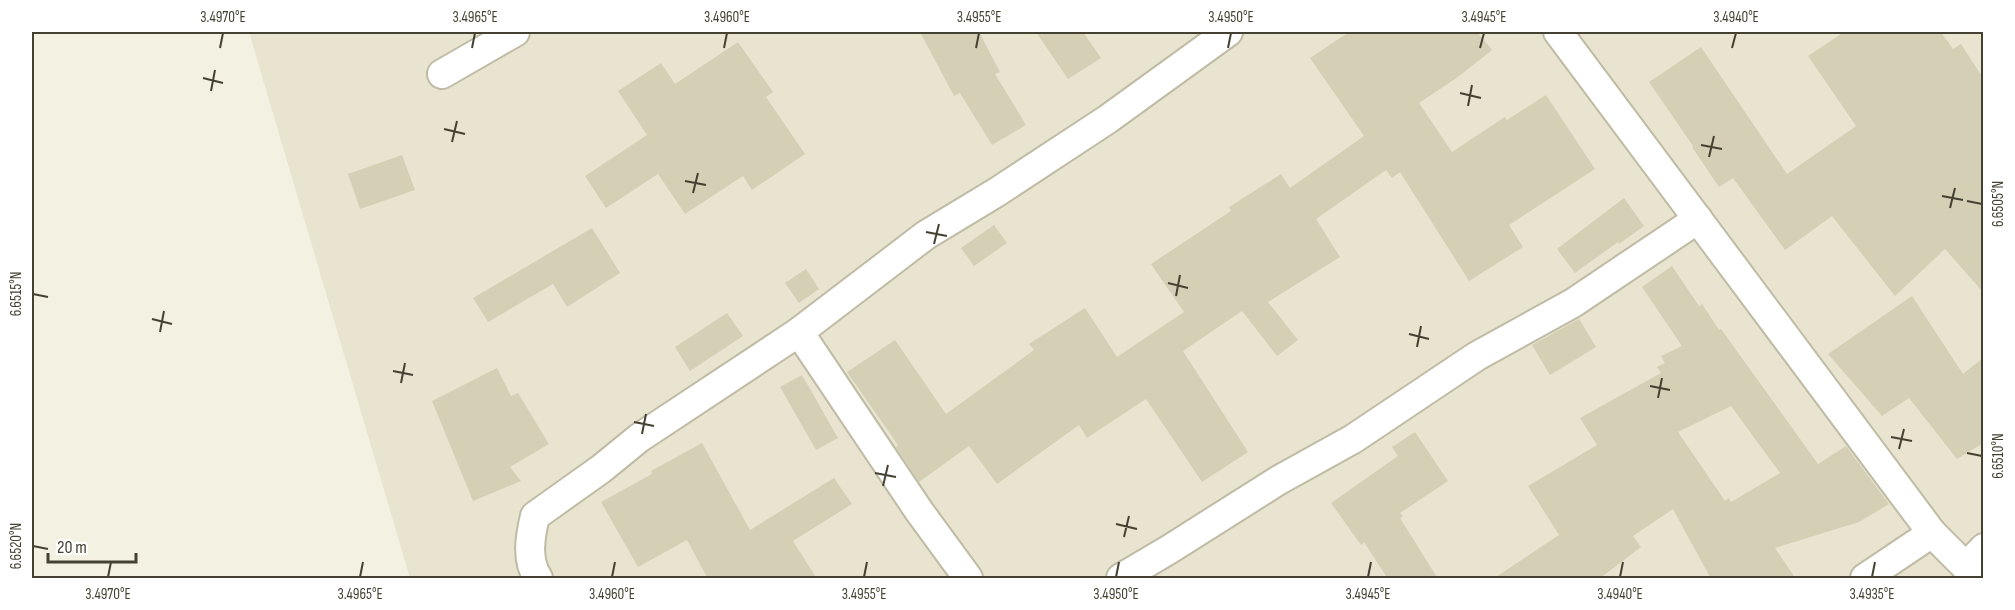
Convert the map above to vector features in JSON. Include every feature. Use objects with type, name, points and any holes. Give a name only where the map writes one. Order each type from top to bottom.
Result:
[{"type":"street","points":[[442,74],[515,32]]},
{"type":"street","points":[[538,579],[533,570],[530,541],[534,516],[601,469],[639,438],[799,332],[926,235],[997,192],[1108,119],[1228,32]]},
{"type":"street","points":[[1558,32],[1932,533],[1975,565]]},
{"type":"street","points":[[1121,579],[1279,480],[1353,439],[1477,356],[1573,303],[1698,219]]},
{"type":"street","points":[[799,332],[919,511],[968,579]]},
{"type":"street","points":[[1865,579],[1932,533]]},
{"type":"shaded area","points":[[249,32],[1983,32],[1983,578],[410,578]]},
{"type":"building","points":[[920,32],[979,32],[1000,72],[995,74],[1026,125],[992,145],[960,93],[954,96]]},
{"type":"building","points":[[1036,32],[1083,32],[1101,58],[1068,79]]},
{"type":"building","points":[[1349,32],[1477,32],[1492,50],[1458,77],[1419,103],[1452,152],[1505,117],[1507,120],[1546,95],[1595,169],[1509,225],[1523,247],[1469,281],[1400,172],[1392,178],[1386,170],[1316,219],[1340,257],[1268,302],[1298,340],[1277,356],[1242,311],[1183,351],[1248,452],[1202,482],[1146,399],[1087,438],[1079,425],[997,484],[969,446],[919,482],[896,447],[898,445],[847,372],[895,340],[946,414],[1034,350],[1029,344],[1085,308],[1117,357],[1184,312],[1151,264],[1231,211],[1229,207],[1281,174],[1290,188],[1364,136],[1310,58]]},
{"type":"building","points":[[1844,32],[1941,32],[1953,49],[1961,44],[1983,78],[1983,292],[1945,249],[1895,296],[1832,216],[1785,250],[1733,178],[1719,187],[1649,82],[1701,47],[1787,174],[1856,126],[1808,56]]},
{"type":"building","points":[[738,42],[773,92],[766,97],[805,154],[752,190],[743,176],[685,214],[658,174],[606,208],[585,176],[647,135],[618,91],[661,63],[675,84]]},
{"type":"building","points":[[402,155],[415,190],[360,209],[348,174]]},
{"type":"building","points":[[1624,198],[1644,226],[1575,273],[1557,249]]},
{"type":"building","points":[[994,225],[1007,243],[974,266],[961,248]]},
{"type":"building","points":[[592,228],[620,273],[567,307],[553,284],[488,322],[473,298]]},
{"type":"building","points":[[1672,266],[1699,306],[1702,304],[1719,330],[1721,329],[1818,464],[1846,446],[1889,504],[1859,522],[1775,548],[1796,579],[1711,579],[1673,509],[1633,536],[1641,547],[1599,579],[1493,579],[1559,535],[1528,486],[1597,445],[1580,418],[1661,373],[1657,367],[1665,363],[1661,356],[1682,346],[1642,287]],"holes":[[[1731,406],[1780,473],[1731,502],[1729,498],[1725,501],[1678,432]]]},
{"type":"building","points":[[806,269],[819,289],[799,303],[785,283]]},
{"type":"building","points":[[1912,296],[1963,374],[1983,358],[1983,443],[1957,459],[1909,398],[1882,416],[1828,354]]},
{"type":"building","points":[[727,313],[743,336],[690,371],[675,347]]},
{"type":"building","points":[[1579,319],[1596,347],[1550,375],[1532,345]]},
{"type":"building","points":[[497,368],[511,396],[518,393],[549,444],[510,467],[521,481],[473,501],[432,401]]},
{"type":"building","points":[[802,375],[838,438],[816,450],[780,387]]},
{"type":"building","points":[[1415,432],[1448,481],[1400,513],[1403,516],[1400,518],[1438,579],[1388,579],[1364,542],[1361,545],[1331,503],[1398,456],[1392,447]]},
{"type":"building","points":[[702,443],[750,530],[834,478],[852,504],[793,541],[817,579],[708,579],[687,540],[638,567],[601,502]]}]
